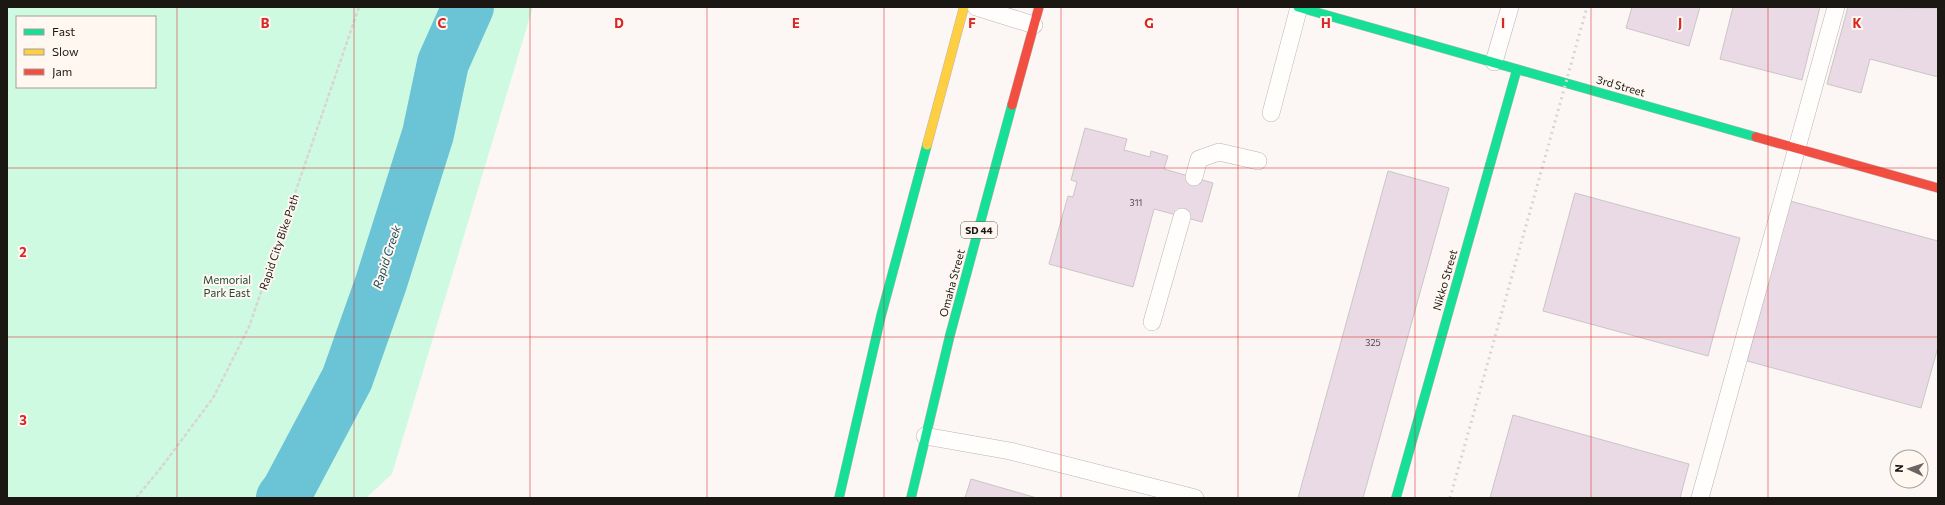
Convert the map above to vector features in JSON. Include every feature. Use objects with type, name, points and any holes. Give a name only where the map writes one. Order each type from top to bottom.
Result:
[{"type":"street","points":[[839,498],[881,316],[964,7]]},
{"type":"street","name":"Omaha Street","points":[[911,498],[950,335],[1039,7]]},
{"type":"street","name":"3rd Street","points":[[1299,7],[1938,188]]},
{"type":"street","name":"Nikko Street","points":[[1396,498],[1517,69]]},
{"type":"lane","points":[[976,7],[1034,25]]},
{"type":"lane","points":[[1271,113],[1299,7]]},
{"type":"lane","points":[[1494,62],[1510,7]]},
{"type":"lane","points":[[1700,498],[1836,7]]},
{"type":"lane","points":[[1194,177],[1199,159],[1219,152],[1258,161]]},
{"type":"lane","points":[[1152,322],[1182,217]]},
{"type":"lane","points":[[925,436],[1010,451],[1196,498]]},
{"type":"path","name":"Rapid City Bike Path","points":[[136,498],[160,469],[213,398],[249,327],[359,7]]},
{"type":"green space","name":"Memorial Park East","points":[[7,7],[533,7],[392,474],[366,498],[7,498]]},
{"type":"building","points":[[1632,7],[1700,7],[1689,46],[1626,28]]},
{"type":"building","points":[[1733,7],[1820,7],[1802,80],[1720,59]]},
{"type":"building","points":[[1848,7],[1938,8],[1938,77],[1870,59],[1861,93],[1827,84]]},
{"type":"building","points":[[1085,128],[1127,139],[1124,150],[1150,157],[1151,151],[1168,156],[1164,169],[1213,183],[1202,222],[1154,209],[1133,287],[1049,264],[1068,196],[1073,197],[1077,182],[1071,180]]},
{"type":"building","points":[[1388,171],[1449,188],[1363,498],[1298,498]]},
{"type":"building","points":[[1575,193],[1740,238],[1708,356],[1543,311]]},
{"type":"building","points":[[1790,201],[1938,241],[1938,347],[1921,408],[1747,361]]},
{"type":"building","points":[[1513,415],[1689,464],[1680,498],[1490,498]]},
{"type":"building","points":[[971,479],[1037,498],[965,498]]},
{"type":"waterway","name":"Rapid Creek","points":[[282,498],[288,490],[347,379],[381,283],[428,134],[443,63],[468,7]]},
{"type":"railway","points":[[1450,498],[1587,7]]},
{"type":"traffic: fast","points":[[1298,7],[1756,137]]},
{"type":"traffic: fast","points":[[1396,498],[1517,69]]},
{"type":"traffic: fast","points":[[911,498],[950,335],[1012,105]]},
{"type":"traffic: fast","points":[[839,498],[881,316],[927,145]]},
{"type":"traffic: slow","points":[[927,145],[964,7]]},
{"type":"traffic: jam","points":[[1012,105],[1039,7]]},
{"type":"traffic: jam","points":[[1756,137],[1938,188]]}]
